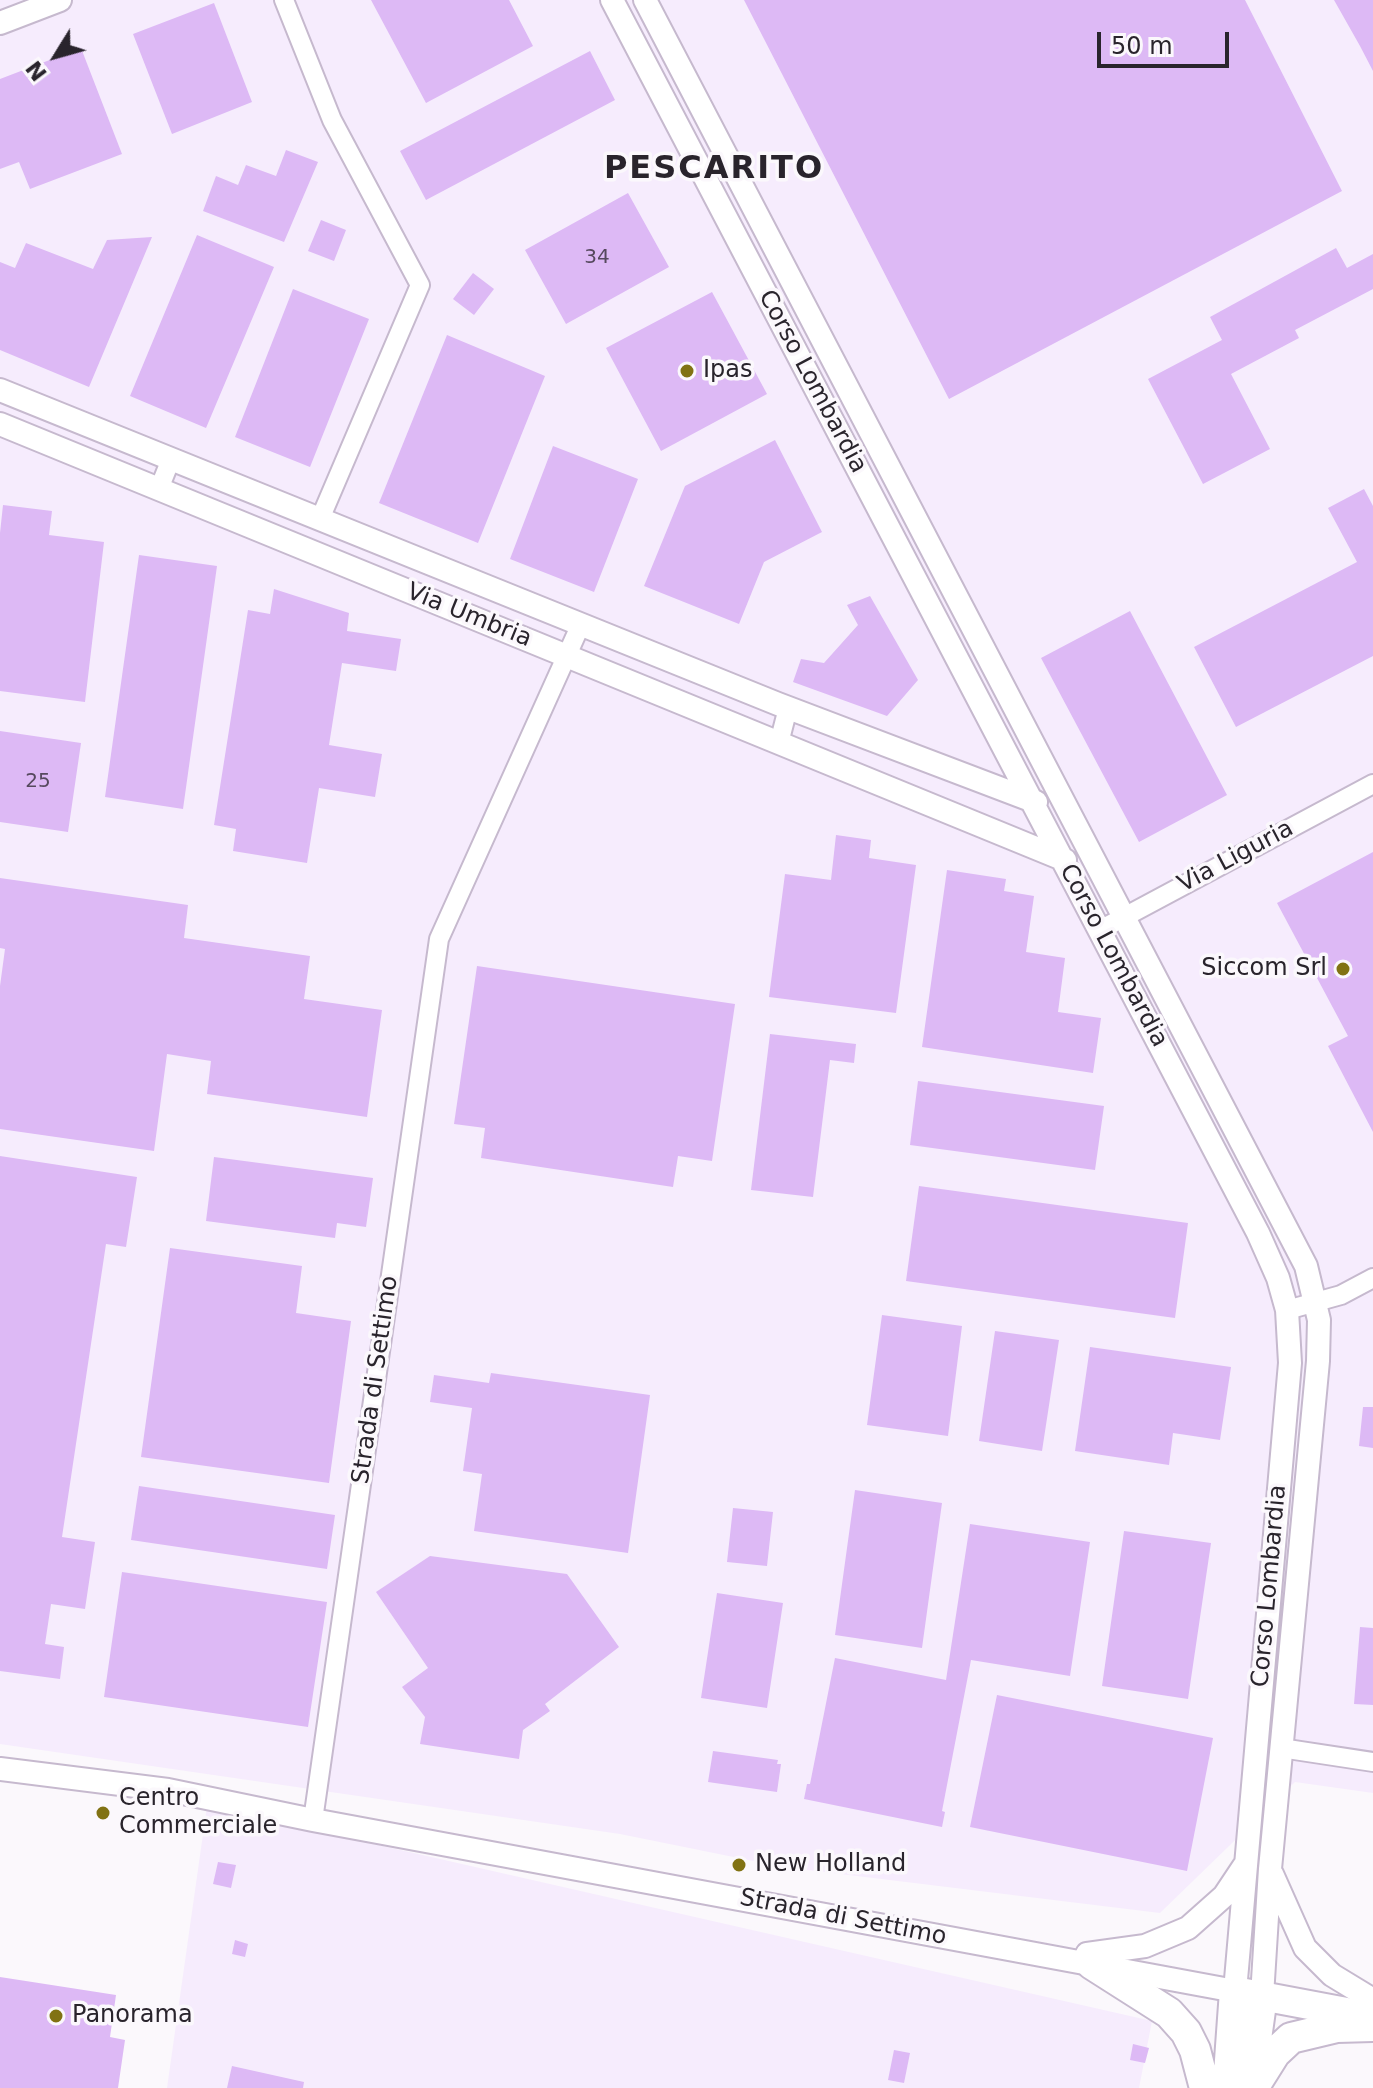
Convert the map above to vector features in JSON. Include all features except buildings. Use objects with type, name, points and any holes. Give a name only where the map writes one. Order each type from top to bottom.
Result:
[{"type":"highway","points":[[1092,1964],[1169,2013],[1186,2032],[1195,2050],[1205,2088]]},
{"type":"highway","points":[[1228,2088],[1249,1994]]},
{"type":"highway","points":[[1249,1994],[1251,2088]]},
{"type":"highway","points":[[1251,2088],[1275,2053],[1291,2038],[1337,2027],[1373,2026]]},
{"type":"main road","name":"Strada di Settimo","points":[[1249,1994],[1373,2017]]},
{"type":"street","points":[[0,23],[60,0]]},
{"type":"street","points":[[284,0],[332,120],[420,285],[320,519]]},
{"type":"street","name":"Corso Lombardia","points":[[612,0],[1258,1233],[1278,1278],[1287,1310],[1290,1363],[1244,1865],[1249,1994]]},
{"type":"street","name":"Corso Lombardia","points":[[645,0],[1306,1266],[1317,1304],[1318,1361],[1270,1869],[1249,1994]]},
{"type":"street","points":[[724,213],[749,200]]},
{"type":"street","name":"Via Umbria","points":[[0,391],[788,708],[1071,813]]},
{"type":"street","name":"Via Umbria","points":[[0,424],[1103,874]]},
{"type":"street","points":[[159,489],[171,459]]},
{"type":"street","name":"Strada di Settimo","points":[[313,1820],[439,939],[581,624]]},
{"type":"street","points":[[949,642],[975,630]]},
{"type":"street","points":[[779,743],[788,708]]},
{"type":"street","name":"Via Liguria","points":[[1100,930],[1373,784]]},
{"type":"street","points":[[1197,1116],[1222,1103]]},
{"type":"street","points":[[1287,1310],[1317,1304],[1373,1278]]},
{"type":"street","points":[[1281,1748],[1373,1762]]},
{"type":"street","name":"Strada di Settimo","points":[[0,1769],[168,1790],[313,1820],[1249,1994]]},
{"type":"street","points":[[1056,1957],[1145,1946],[1188,1928],[1224,1896],[1244,1865]]},
{"type":"street","points":[[1270,1869],[1305,1948],[1332,1975],[1373,2000]]},
{"type":"shaded area","points":[[0,0],[1373,0],[1373,1793],[1295,1782],[1160,1913],[783,1867],[620,1834],[0,1744]]},
{"type":"shaded area","name":"New Holland","points":[[207,1806],[1152,2021],[1139,2088],[167,2088]]},
{"type":"place","name":"Ipas","points":[[687,371]]},
{"type":"place","name":"Siccom Srl","points":[[1343,969]]},
{"type":"place","name":"Centro Commerciale","points":[[103,1813]]},
{"type":"place","name":"New Holland","points":[[739,1865]]},
{"type":"place","name":"Panorama","points":[[56,2016]]},
{"type":"district","name":"PESCARITO","points":[[714,170]]}]
